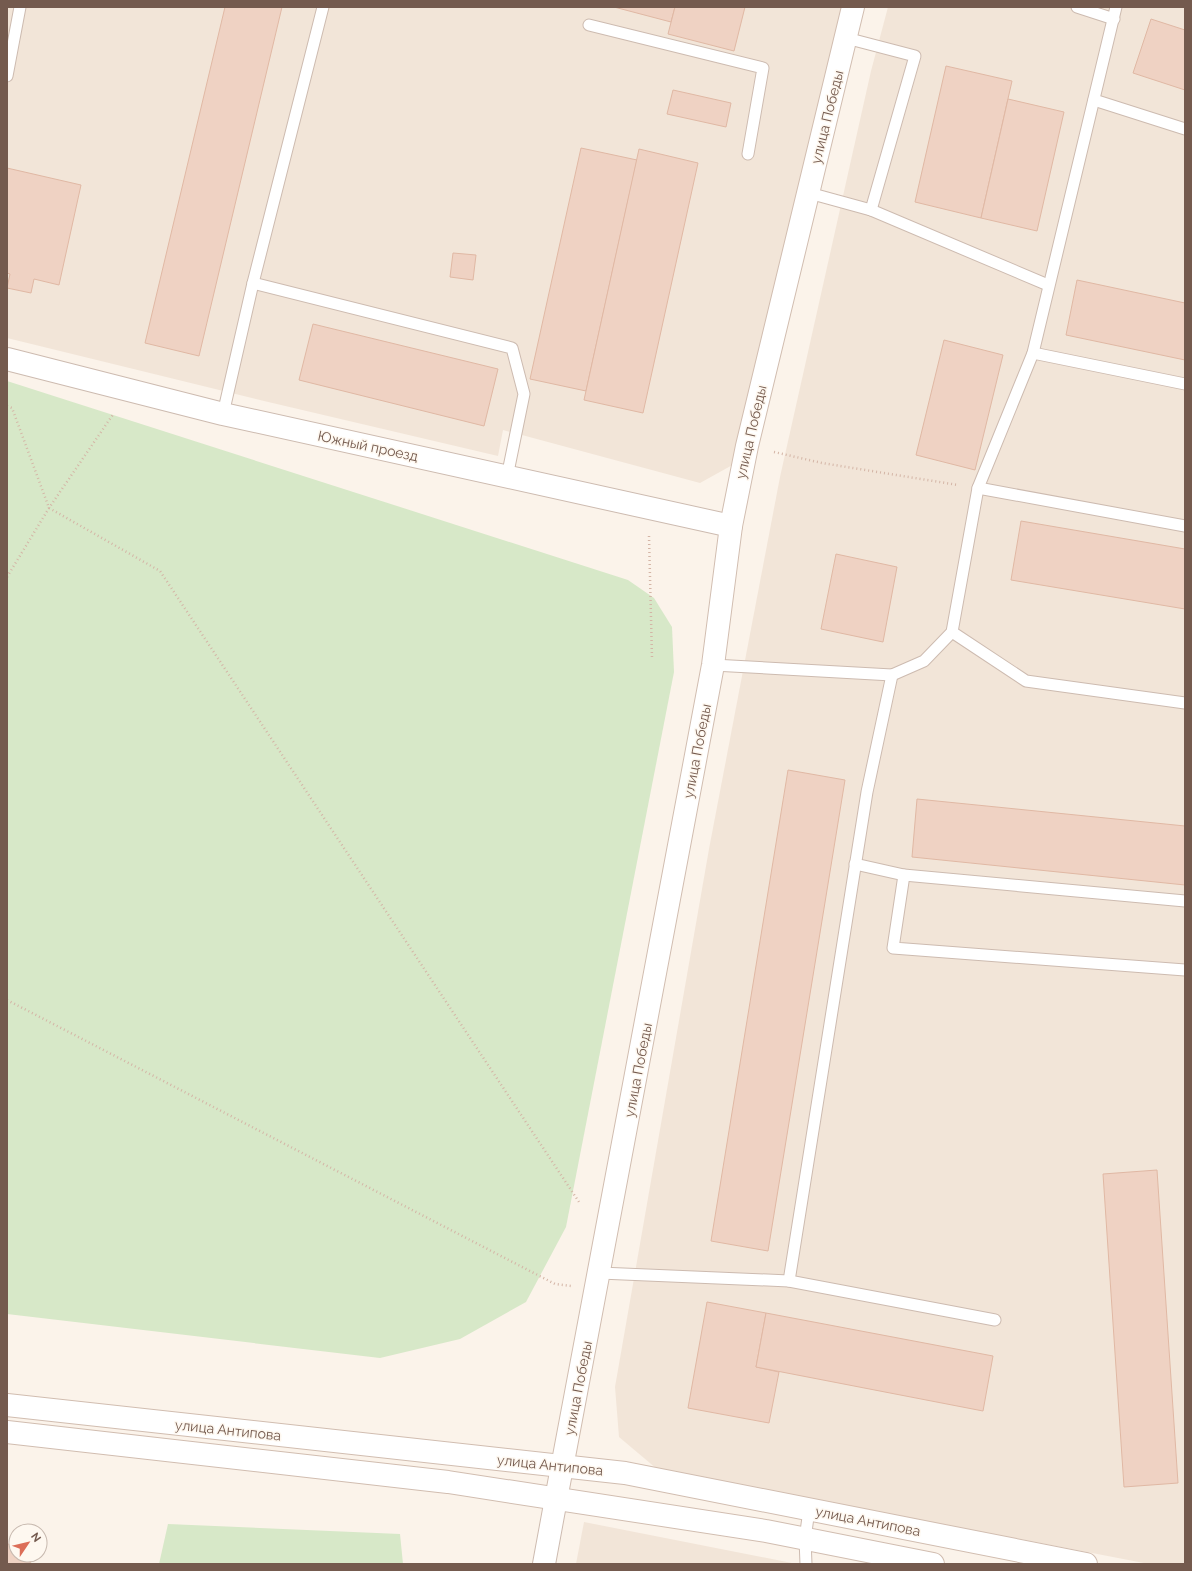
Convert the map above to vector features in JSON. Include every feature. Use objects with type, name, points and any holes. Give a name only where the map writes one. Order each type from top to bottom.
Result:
[{"type":"street","name":"улица Победы","points":[[544,1564],[600,1273],[713,665],[731,526],[747,446],[853,7]]},
{"type":"street","name":"Южный проезд","points":[[7,359],[223,414],[731,526]]},
{"type":"street","name":"улица Антипова","points":[[7,1405],[625,1473],[1086,1564]]},
{"type":"street","name":"улица Антипова","points":[[7,1432],[448,1482],[766,1531],[933,1564]]},
{"type":"lane","points":[[7,76],[20,7]]},
{"type":"lane","points":[[223,414],[253,283],[323,7]]},
{"type":"lane","points":[[1077,7],[1114,19]]},
{"type":"lane","points":[[713,665],[892,675],[924,661],[952,632],[978,488],[1033,353],[1048,285],[1116,7]]},
{"type":"lane","points":[[589,25],[763,68],[748,154]]},
{"type":"lane","points":[[846,38],[915,56],[871,210]]},
{"type":"lane","points":[[1094,100],[1185,129]]},
{"type":"lane","points":[[808,192],[871,210],[1048,285]]},
{"type":"lane","points":[[253,283],[512,348],[524,394],[506,477]]},
{"type":"lane","points":[[1033,353],[1185,384]]},
{"type":"lane","points":[[978,488],[1185,526]]},
{"type":"lane","points":[[952,632],[1026,681],[1185,703]]},
{"type":"lane","points":[[789,1281],[867,792],[892,675]]},
{"type":"lane","points":[[855,864],[904,875],[1185,901]]},
{"type":"lane","points":[[904,875],[893,948],[1185,970]]},
{"type":"lane","points":[[600,1273],[789,1281],[995,1320]]},
{"type":"lane","points":[[806,1564],[805,1539],[809,1510]]},
{"type":"path","points":[[7,577],[49,508],[129,391]]},
{"type":"path","points":[[7,406],[12,408],[49,508],[160,571],[579,1202]]},
{"type":"path","points":[[774,452],[822,463],[978,488]]},
{"type":"path","points":[[649,536],[652,658]]},
{"type":"path","points":[[7,1000],[555,1284]]},
{"type":"shaded area","points":[[7,7],[847,7],[736,463],[700,483],[503,430],[498,456],[264,401],[7,338]]},
{"type":"shaded area","points":[[888,7],[1185,7],[1185,1564],[1149,1564],[657,1469],[619,1437],[615,1387],[709,849],[780,477],[871,71]]},
{"type":"shaded area","points":[[584,1522],[797,1564],[576,1564]]},
{"type":"green space","points":[[7,381],[628,580],[654,598],[672,627],[674,672],[566,1227],[526,1302],[460,1339],[380,1358],[7,1314]]},
{"type":"green space","points":[[168,1524],[400,1534],[403,1564],[159,1564]]},
{"type":"building","points":[[225,7],[282,7],[199,356],[145,343]]},
{"type":"building","points":[[614,7],[675,7],[671,22]]},
{"type":"building","points":[[675,7],[745,7],[734,51],[668,34]]},
{"type":"building","points":[[1151,19],[1185,30],[1185,90],[1133,73]]},
{"type":"building","points":[[946,66],[1012,81],[981,218],[915,202]]},
{"type":"building","points":[[673,90],[731,103],[726,127],[667,114]]},
{"type":"building","points":[[1008,99],[1064,112],[1037,231],[981,218]]},
{"type":"building","points":[[581,148],[637,160],[586,391],[530,379]]},
{"type":"building","points":[[639,149],[698,163],[643,413],[584,400]]},
{"type":"building","points":[[7,168],[81,185],[59,285],[34,279],[31,293],[7,288],[10,274],[7,273]]},
{"type":"building","points":[[453,253],[476,255],[473,280],[450,277]]},
{"type":"building","points":[[1077,280],[1185,303],[1185,360],[1066,335]]},
{"type":"building","points":[[313,324],[498,369],[484,426],[299,380]]},
{"type":"building","points":[[944,340],[1003,355],[975,470],[916,455]]},
{"type":"building","points":[[1021,521],[1185,549],[1185,609],[1011,580]]},
{"type":"building","points":[[836,554],[897,567],[883,642],[821,629]]},
{"type":"building","points":[[788,770],[845,780],[768,1251],[711,1241]]},
{"type":"building","points":[[917,799],[1185,826],[1185,885],[912,857]]},
{"type":"building","points":[[1157,1170],[1178,1483],[1124,1487],[1103,1174]]},
{"type":"building","points":[[707,1302],[766,1313],[756,1367],[779,1372],[769,1423],[688,1408]]},
{"type":"building","points":[[766,1313],[993,1356],[983,1411],[756,1367]]},
{"type":"building","points":[[7,1544],[8,1563],[30,1563],[30,1564],[7,1564]]}]
